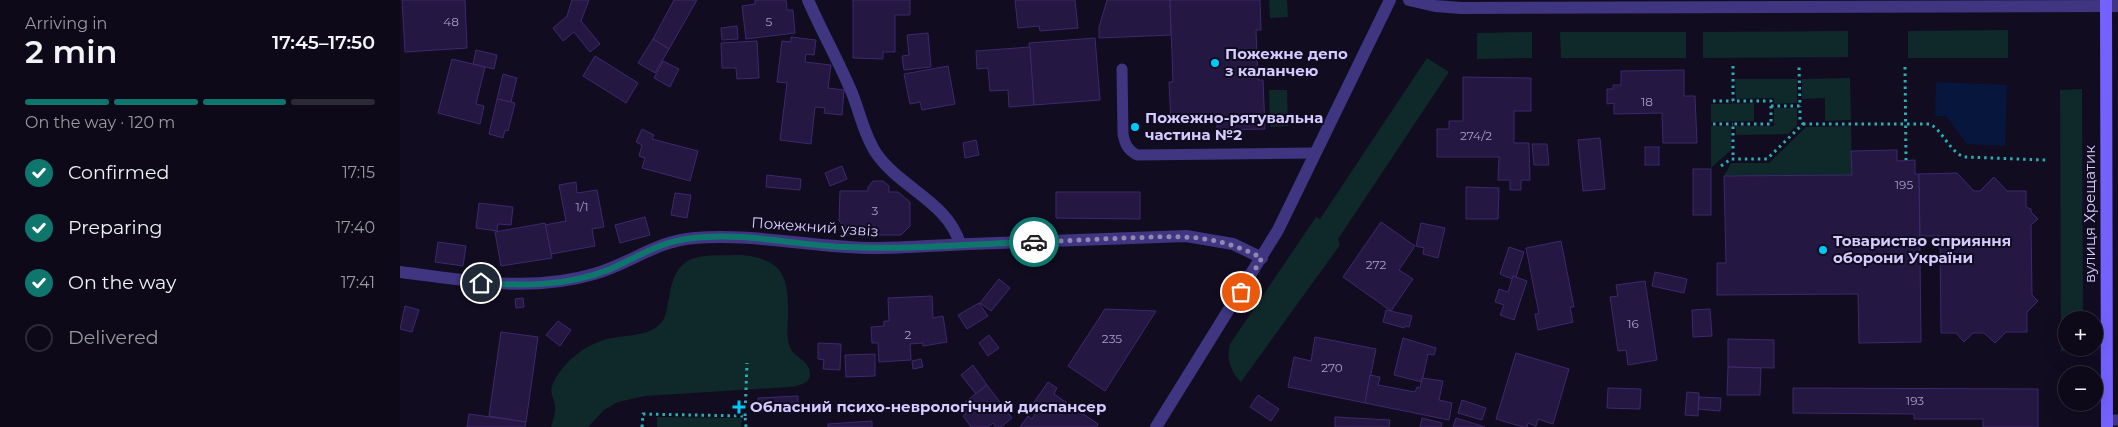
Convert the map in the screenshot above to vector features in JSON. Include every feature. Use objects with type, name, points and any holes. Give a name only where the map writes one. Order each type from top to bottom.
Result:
[{"type":"main road","name":"вулиця Хрещатик","points":[[2110,4],[2111,423]]},
{"type":"street","points":[[808,0],[851,91],[872,145],[884,162],[946,218],[956,232],[960,244]]},
{"type":"street","points":[[1156,427],[1262,258],[1290,208],[1314,153],[1390,0]]},
{"type":"street","points":[[1409,0],[1435,6],[1461,8],[2110,4]]},
{"type":"street","name":"Пожежний узвіз","points":[[400,272],[490,284],[547,284],[602,272],[664,244],[688,239],[714,237],[877,248],[1186,236],[1241,247],[1262,258]]},
{"type":"lane","points":[[1122,69],[1123,134],[1129,151],[1137,155],[1314,153]]},
{"type":"path","points":[[1733,66],[1733,101]]},
{"type":"path","points":[[1799,67],[1800,120],[1803,124]]},
{"type":"path","points":[[1905,67],[1906,160]]},
{"type":"path","points":[[1713,101],[1771,101],[1771,124],[1713,124]]},
{"type":"path","points":[[1771,106],[1800,106]]},
{"type":"path","points":[[1733,124],[1733,159]]},
{"type":"path","points":[[1721,166],[1728,160],[1733,159],[1767,159],[1803,124],[1930,124],[1935,126],[1953,150],[1964,157],[2046,160]]},
{"type":"path","points":[[746,427],[747,363]]},
{"type":"path","points":[[642,427],[643,414],[745,416]]},
{"type":"green space","points":[[1269,0],[1287,0],[1288,17],[1270,18]]},
{"type":"green space","points":[[2008,30],[2008,58],[1908,58],[1908,31]]},
{"type":"green space","points":[[1848,31],[1848,57],[1703,58],[1703,32]]},
{"type":"green space","points":[[1532,32],[1532,58],[1477,59],[1477,33]]},
{"type":"green space","points":[[1560,32],[1686,32],[1686,58],[1561,58]]},
{"type":"green space","points":[[1427,58],[1449,72],[1338,239],[1340,245],[1241,382],[1230,364],[1228,354],[1230,344],[1316,217],[1320,219]]},
{"type":"green space","points":[[1850,78],[1851,120],[1825,121],[1825,98],[1802,99],[1802,79]]},
{"type":"green space","points":[[1735,79],[1797,79],[1797,103],[1774,104],[1774,98],[1736,99]]},
{"type":"green space","points":[[2082,89],[2083,311],[2061,311],[2060,90]]},
{"type":"green space","points":[[1269,90],[1287,90],[1288,126],[1270,127]]},
{"type":"green space","points":[[1754,103],[1754,121],[1711,122],[1711,104]]},
{"type":"green space","points":[[1774,108],[1797,108],[1797,125],[1788,134],[1736,135],[1736,126],[1774,126]]},
{"type":"green space","points":[[1711,126],[1731,126],[1731,150],[1711,168]]},
{"type":"green space","points":[[1851,126],[1852,175],[1724,176],[1731,163],[1769,163],[1806,127]]},
{"type":"green space","points":[[742,255],[767,261],[781,272],[787,291],[789,343],[792,351],[805,362],[809,369],[810,377],[806,382],[789,387],[645,396],[618,402],[604,410],[588,427],[551,427],[555,408],[552,386],[562,369],[576,355],[593,344],[612,338],[644,333],[661,323],[666,311],[672,282],[684,263],[693,258],[703,256]]},
{"type":"green space","points":[[657,417],[742,418],[741,427],[657,427]]},
{"type":"water","points":[[1936,82],[2007,85],[2005,146],[1967,144],[1946,116],[1935,116]]},
{"type":"building","points":[[402,0],[465,0],[467,48],[405,52]]},
{"type":"building","points":[[572,0],[589,0],[581,21],[600,44],[590,52],[574,32],[563,41],[553,28],[567,16]]},
{"type":"building","points":[[674,0],[697,0],[669,49],[653,39]]},
{"type":"building","points":[[755,0],[786,0],[787,10],[793,10],[795,33],[746,39],[742,6],[755,4]]},
{"type":"building","points":[[853,0],[910,0],[910,15],[895,15],[895,52],[883,52],[883,59],[853,58]]},
{"type":"building","points":[[1015,0],[1075,0],[1078,28],[1040,31],[1039,26],[1018,28]]},
{"type":"building","points":[[1107,0],[1170,0],[1171,35],[1099,38],[1099,27]]},
{"type":"building","name":"Пожежне депо з каланчею","points":[[1170,0],[1260,0],[1261,30],[1256,30],[1258,80],[1263,80],[1265,129],[1217,130],[1217,121],[1171,123],[1169,82],[1173,82]]},
{"type":"building","points":[[737,26],[738,39],[722,40],[721,28]]},
{"type":"building","points":[[928,33],[931,67],[904,70],[902,56],[909,55],[907,35]]},
{"type":"building","points":[[791,37],[816,40],[814,55],[806,54],[805,62],[831,65],[828,88],[844,90],[842,115],[824,113],[825,108],[815,107],[811,144],[780,140],[787,83],[777,82],[782,41],[791,42]]},
{"type":"building","points":[[1095,38],[1100,100],[1034,105],[1029,43]]},
{"type":"building","points":[[653,39],[669,49],[655,73],[638,63]]},
{"type":"building","points":[[757,41],[759,78],[737,79],[736,68],[722,68],[721,43]]},
{"type":"building","points":[[1030,47],[1034,105],[1009,107],[1008,90],[990,91],[988,68],[977,69],[976,51]]},
{"type":"building","points":[[476,50],[497,55],[494,69],[473,64]]},
{"type":"building","points":[[595,56],[638,83],[626,103],[583,76]]},
{"type":"building","points":[[452,59],[485,67],[476,104],[484,106],[480,124],[438,113]]},
{"type":"building","points":[[663,61],[679,69],[670,87],[654,78]]},
{"type":"building","points":[[948,66],[955,104],[922,110],[920,102],[910,104],[904,74]]},
{"type":"building","points":[[1684,70],[1684,96],[1695,96],[1697,143],[1663,143],[1662,113],[1614,114],[1614,103],[1607,104],[1607,89],[1613,89],[1613,85],[1621,85],[1621,71]]},
{"type":"building","points":[[503,74],[517,78],[511,102],[497,99]]},
{"type":"building","points":[[1463,77],[1531,78],[1531,111],[1514,111],[1514,143],[1529,143],[1530,180],[1521,180],[1521,190],[1510,190],[1510,180],[1498,180],[1499,157],[1437,157],[1437,129],[1449,129],[1449,121],[1463,121]]},
{"type":"building","points":[[497,99],[515,103],[508,131],[505,130],[503,138],[489,134]]},
{"type":"building","points":[[642,129],[654,135],[652,139],[698,151],[690,181],[642,168],[645,158],[639,156],[642,145],[636,142]]},
{"type":"building","points":[[1600,138],[1605,189],[1583,191],[1578,140]]},
{"type":"building","points":[[976,140],[979,155],[965,158],[963,143]]},
{"type":"building","points":[[1532,144],[1547,144],[1549,165],[1534,165]]},
{"type":"building","points":[[1645,147],[1659,147],[1659,165],[1645,165]]},
{"type":"building","name":"Товариство сприяння оборони України","points":[[1897,150],[1897,161],[1915,160],[1915,174],[1919,174],[1921,342],[1859,343],[1858,294],[1717,295],[1717,263],[1726,263],[1724,176],[1852,175],[1851,151]]},
{"type":"building","points":[[842,166],[847,179],[830,186],[825,173]]},
{"type":"building","points":[[1693,169],[1711,169],[1711,215],[1693,215]]},
{"type":"building","points":[[1957,173],[1974,191],[1980,191],[1994,177],[2007,191],[2026,191],[2026,207],[2031,209],[2031,212],[2038,219],[2031,225],[2032,295],[2038,301],[2027,312],[2027,332],[2006,332],[1995,343],[1984,333],[1973,333],[1964,342],[1956,333],[1941,333],[1940,236],[1920,236],[1919,174]]},
{"type":"building","points":[[767,175],[801,179],[800,190],[766,187]]},
{"type":"building","points":[[873,181],[883,181],[889,186],[889,192],[898,192],[910,202],[910,226],[901,235],[847,235],[847,229],[839,221],[840,191],[868,191],[868,187]]},
{"type":"building","points":[[576,182],[577,193],[597,190],[604,227],[592,229],[595,246],[551,254],[545,225],[566,221],[559,185]]},
{"type":"building","points":[[1466,187],[1499,188],[1498,219],[1466,219]]},
{"type":"building","points":[[1056,192],[1140,192],[1140,219],[1056,218]]},
{"type":"building","points":[[675,193],[691,195],[687,218],[671,215]]},
{"type":"building","points":[[479,203],[513,207],[511,225],[498,224],[497,231],[476,228]]},
{"type":"building","points":[[645,217],[650,235],[620,243],[615,225]]},
{"type":"building","points":[[1381,222],[1415,246],[1399,270],[1413,279],[1391,311],[1343,277]]},
{"type":"building","points":[[545,223],[552,258],[501,266],[495,232]]},
{"type":"building","points":[[1421,223],[1445,228],[1438,258],[1423,254],[1424,248],[1416,246]]},
{"type":"building","points":[[1561,241],[1574,307],[1570,307],[1573,322],[1538,330],[1535,314],[1539,314],[1526,248]]},
{"type":"building","points":[[438,242],[466,246],[463,266],[435,262]]},
{"type":"building","points":[[1509,247],[1524,252],[1516,277],[1513,276],[1512,279],[1500,274]]},
{"type":"building","points":[[1655,272],[1687,279],[1684,293],[1652,286]]},
{"type":"building","points":[[1513,276],[1527,281],[1514,320],[1500,315],[1504,305],[1495,302],[1499,289],[1508,292]]},
{"type":"building","points":[[999,279],[1010,288],[991,311],[980,303]]},
{"type":"building","points":[[1645,281],[1657,360],[1628,365],[1626,350],[1618,351],[1610,297],[1618,296],[1616,285]]},
{"type":"building","points":[[932,296],[933,318],[943,316],[947,342],[923,346],[923,343],[910,344],[911,360],[879,362],[878,343],[872,343],[871,327],[884,326],[884,321],[889,321],[888,298]]},
{"type":"building","points":[[523,298],[524,307],[516,308],[515,299]]},
{"type":"building","points":[[979,303],[988,316],[967,329],[958,315]]},
{"type":"building","points":[[405,306],[419,310],[412,332],[400,329]]},
{"type":"building","points":[[1105,309],[1156,311],[1105,391],[1068,366]]},
{"type":"building","points":[[1710,309],[1712,336],[1693,337],[1692,310]]},
{"type":"building","points":[[1386,310],[1412,316],[1409,327],[1405,326],[1404,328],[1383,322]]},
{"type":"building","points":[[558,321],[571,330],[560,346],[546,335]]},
{"type":"building","points":[[501,332],[538,337],[526,422],[489,416]]},
{"type":"building","points":[[989,335],[999,348],[988,356],[979,343]]},
{"type":"building","points":[[1315,337],[1376,349],[1365,403],[1288,387],[1294,357],[1311,361]]},
{"type":"building","points":[[1403,338],[1436,348],[1434,355],[1428,354],[1422,382],[1394,375]]},
{"type":"building","points":[[1728,339],[1774,340],[1774,368],[1728,367]]},
{"type":"building","points":[[818,343],[841,344],[840,370],[823,369],[824,360],[818,359]]},
{"type":"building","points":[[1516,353],[1569,369],[1553,424],[1538,419],[1536,426],[1528,423],[1527,427],[1523,427],[1496,419]]},
{"type":"building","points":[[875,354],[875,376],[846,377],[845,355]]},
{"type":"building","points":[[921,359],[923,367],[913,369],[912,361]]},
{"type":"building","points":[[973,365],[987,385],[976,394],[961,375]]},
{"type":"building","points":[[1728,367],[1761,368],[1760,395],[1727,395]]},
{"type":"building","points":[[1370,375],[1380,377],[1378,385],[1415,392],[1417,387],[1420,388],[1422,378],[1443,381],[1439,400],[1452,403],[1449,420],[1365,403]]},
{"type":"building","points":[[1048,382],[1057,388],[1054,394],[1098,424],[1096,427],[1020,427],[1028,416],[1032,419],[1038,409],[1032,405]]},
{"type":"building","points":[[987,385],[1012,418],[1001,427],[996,427],[993,423],[988,427],[971,427],[963,416],[966,414],[960,406]]},
{"type":"building","points":[[1608,388],[1641,389],[1640,409],[1607,408]]},
{"type":"building","points":[[1793,388],[2038,389],[2038,427],[1983,427],[1983,419],[1914,419],[1914,414],[1793,413]]},
{"type":"building","points":[[1687,392],[1699,393],[1698,416],[1685,415]]},
{"type":"building","points":[[1258,395],[1279,409],[1271,421],[1250,407]]},
{"type":"building","points":[[798,396],[798,410],[758,412],[758,398]]},
{"type":"building","points":[[1699,397],[1721,398],[1720,411],[1698,409]]},
{"type":"building","points":[[1462,400],[1486,408],[1482,420],[1458,413]]},
{"type":"building","points":[[469,414],[526,422],[525,427],[467,427]]},
{"type":"building","points":[[1335,417],[1390,420],[1389,427],[1335,427]]},
{"type":"building","points":[[1422,418],[1442,423],[1441,427],[1420,427]]},
{"type":"building","points":[[1456,418],[1485,427],[1453,427]]},
{"type":"building","points":[[872,421],[872,427],[828,427],[828,424]]},
{"type":"way so far","points":[[1034,242],[1186,236],[1233,244],[1262,258],[1241,292]]},
{"type":"place","name":"Пожежне депо з каланчею","points":[[1215,63]]},
{"type":"place","name":"Пожежно-рятувальна частина №2","points":[[1135,127]]},
{"type":"place","name":"Товариство сприяння оборони України","points":[[1823,250]]},
{"type":"place","name":"Обласний психо-неврологічний диспансер","points":[[739,407]]},
{"type":"route","points":[[481,283],[507,285],[547,284],[578,278],[610,269],[645,251],[664,244],[694,238],[776,240],[818,246],[877,248],[1034,242]]}]
